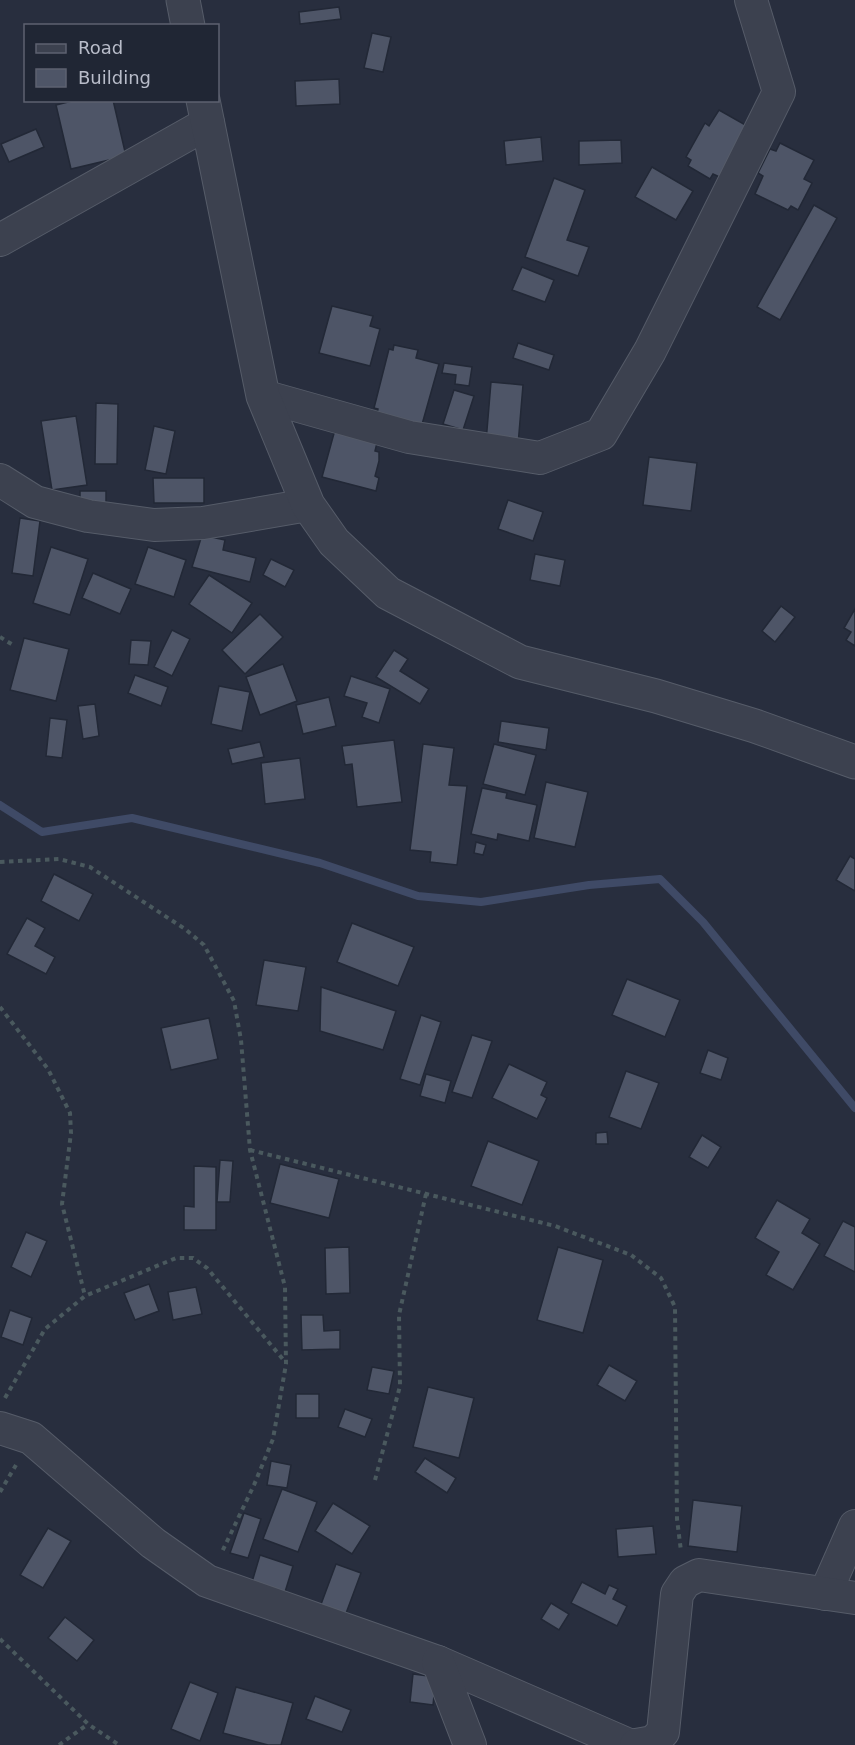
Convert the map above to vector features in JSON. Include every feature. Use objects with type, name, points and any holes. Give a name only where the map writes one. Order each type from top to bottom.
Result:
[{"type":"street","points":[[183,0],[188,24]]},
{"type":"street","points":[[263,396],[409,437],[540,458],[601,434],[650,351],[779,92],[751,0]]},
{"type":"street","points":[[0,240],[205,112],[263,396],[308,505],[334,542],[388,592],[520,662],[656,696],[755,726],[855,762]]},
{"type":"street","points":[[0,480],[35,502],[88,516],[154,525],[203,523],[308,505]]},
{"type":"street","points":[[0,1428],[31,1438],[153,1543],[207,1581],[438,1662],[629,1745]]},
{"type":"street","points":[[636,1745],[652,1742],[663,1732],[677,1594],[685,1582],[699,1575],[840,1596],[855,1526]]},
{"type":"street","points":[[438,1662],[470,1745]]},
{"type":"path","points":[[0,637],[13,645]]},
{"type":"path","points":[[0,862],[59,859],[90,867],[185,929],[204,945],[234,1001],[241,1040],[250,1150],[285,1287],[286,1364],[273,1438],[254,1485],[207,1581]]},
{"type":"path","points":[[0,1007],[48,1069],[70,1113],[71,1133],[62,1204],[85,1296]]},
{"type":"path","points":[[250,1150],[555,1226],[631,1255],[661,1278],[675,1307],[676,1519],[685,1582]]},
{"type":"path","points":[[375,1480],[400,1386],[399,1315],[426,1194]]},
{"type":"path","points":[[0,1407],[45,1329],[85,1296],[176,1258],[193,1258],[207,1268],[286,1364]]},
{"type":"path","points":[[0,1639],[87,1724],[119,1745]]},
{"type":"path","points":[[58,1745],[87,1724]]},
{"type":"building","points":[[339,7],[341,19],[300,24],[299,12]]},
{"type":"building","points":[[372,33],[391,37],[383,72],[364,68]]},
{"type":"building","points":[[339,79],[340,104],[296,106],[295,81]]},
{"type":"building","points":[[68,102],[113,102],[126,156],[71,169],[56,105]]},
{"type":"building","points":[[719,110],[749,127],[724,179],[713,174],[710,179],[688,166],[691,160],[686,157],[705,123],[709,126]]},
{"type":"building","points":[[36,129],[44,147],[9,162],[1,144]]},
{"type":"building","points":[[541,137],[543,161],[506,165],[504,141]]},
{"type":"building","points":[[621,140],[622,163],[579,165],[579,141]]},
{"type":"building","points":[[780,143],[814,160],[804,179],[812,183],[798,210],[791,206],[788,210],[755,194],[763,176],[758,173],[770,149],[776,151]]},
{"type":"building","points":[[652,167],[693,191],[676,220],[635,197]]},
{"type":"building","points":[[554,178],[585,190],[567,240],[589,247],[578,276],[525,257]]},
{"type":"building","points":[[814,205],[837,218],[780,320],[757,307]]},
{"type":"building","points":[[522,267],[554,280],[545,302],[512,290]]},
{"type":"building","points":[[332,306],[373,316],[370,326],[380,329],[370,366],[319,353]]},
{"type":"building","points":[[518,343],[554,355],[549,370],[513,358]]},
{"type":"building","points":[[394,345],[418,350],[416,358],[439,364],[421,428],[376,416],[378,409],[374,408],[389,349],[393,350]]},
{"type":"building","points":[[444,363],[472,367],[469,386],[455,384],[456,375],[442,373]]},
{"type":"building","points":[[491,382],[523,385],[518,445],[486,442]]},
{"type":"building","points":[[454,390],[474,396],[463,430],[443,424]]},
{"type":"building","points":[[96,403],[118,404],[117,464],[95,464]]},
{"type":"building","points":[[76,416],[87,485],[52,490],[41,421]]},
{"type":"building","points":[[154,426],[175,431],[166,474],[145,470]]},
{"type":"building","points":[[336,426],[377,443],[375,451],[379,452],[379,461],[375,476],[379,478],[376,491],[322,477]]},
{"type":"building","points":[[649,457],[697,463],[691,511],[643,505]]},
{"type":"building","points":[[153,478],[204,478],[204,503],[154,503]]},
{"type":"building","points":[[80,491],[106,491],[106,514],[80,514]]},
{"type":"building","points":[[508,500],[543,512],[533,541],[498,529]]},
{"type":"building","points":[[20,518],[40,521],[33,576],[12,573]]},
{"type":"building","points":[[202,535],[225,540],[223,550],[256,558],[250,582],[192,567]]},
{"type":"building","points":[[51,547],[88,559],[70,615],[33,603]]},
{"type":"building","points":[[148,547],[186,560],[174,597],[135,584]]},
{"type":"building","points":[[535,554],[565,560],[560,586],[530,580]]},
{"type":"building","points":[[271,559],[294,570],[285,587],[263,575]]},
{"type":"building","points":[[93,573],[131,589],[120,614],[82,598]]},
{"type":"building","points":[[209,575],[252,603],[232,633],[189,604]]},
{"type":"building","points":[[781,606],[795,617],[775,642],[762,631]]},
{"type":"building","points":[[855,609],[855,646],[846,640],[851,632],[844,628]]},
{"type":"building","points":[[260,614],[283,637],[245,674],[222,650]]},
{"type":"building","points":[[172,630],[190,639],[172,676],[154,667]]},
{"type":"building","points":[[24,638],[69,649],[56,701],[10,690]]},
{"type":"building","points":[[131,640],[151,641],[148,665],[129,664]]},
{"type":"building","points":[[394,650],[408,659],[400,671],[429,689],[420,704],[376,677]]},
{"type":"building","points":[[283,664],[297,701],[260,715],[246,677]]},
{"type":"building","points":[[135,675],[168,687],[161,706],[128,693]]},
{"type":"building","points":[[351,676],[390,689],[379,723],[362,717],[367,703],[344,696]]},
{"type":"building","points":[[219,686],[250,692],[242,731],[211,724]]},
{"type":"building","points":[[329,697],[336,726],[303,734],[296,705]]},
{"type":"building","points":[[95,704],[99,736],[83,739],[78,706]]},
{"type":"building","points":[[50,718],[67,720],[62,758],[46,756]]},
{"type":"building","points":[[501,721],[549,728],[546,750],[498,742]]},
{"type":"building","points":[[394,740],[402,802],[357,807],[352,764],[345,765],[342,746]]},
{"type":"building","points":[[260,742],[264,757],[232,764],[228,749]]},
{"type":"building","points":[[423,744],[454,748],[449,785],[467,786],[457,865],[430,862],[431,852],[410,850]]},
{"type":"building","points":[[494,744],[536,755],[525,795],[483,784]]},
{"type":"building","points":[[300,758],[305,799],[265,804],[261,763]]},
{"type":"building","points":[[546,782],[588,792],[575,847],[534,838]]},
{"type":"building","points":[[482,788],[507,793],[506,798],[537,805],[529,841],[498,834],[497,840],[471,834]]},
{"type":"building","points":[[476,842],[486,845],[483,855],[474,853]]},
{"type":"building","points":[[850,856],[855,859],[855,891],[836,880]]},
{"type":"building","points":[[54,874],[93,894],[79,921],[41,901]]},
{"type":"building","points":[[27,918],[45,928],[35,946],[55,957],[46,974],[7,954]]},
{"type":"building","points":[[352,923],[414,947],[398,986],[337,962]]},
{"type":"building","points":[[264,960],[306,967],[298,1011],[256,1005]]},
{"type":"building","points":[[627,979],[680,1000],[665,1037],[612,1015]]},
{"type":"building","points":[[321,987],[396,1011],[383,1050],[320,1031]]},
{"type":"building","points":[[421,1015],[441,1022],[420,1085],[400,1079]]},
{"type":"building","points":[[209,1018],[218,1059],[171,1070],[161,1028]]},
{"type":"building","points":[[472,1035],[492,1041],[472,1098],[452,1092]]},
{"type":"building","points":[[708,1050],[728,1058],[721,1080],[700,1073]]},
{"type":"building","points":[[509,1064],[547,1082],[541,1095],[547,1098],[537,1119],[492,1098]]},
{"type":"building","points":[[626,1071],[659,1083],[641,1129],[609,1117]]},
{"type":"building","points":[[426,1074],[451,1081],[445,1103],[420,1096]]},
{"type":"building","points":[[607,1132],[608,1144],[596,1144],[596,1133]]},
{"type":"building","points":[[702,1135],[721,1147],[708,1168],[689,1157]]},
{"type":"building","points":[[488,1141],[539,1161],[522,1205],[471,1186]]},
{"type":"building","points":[[220,1160],[233,1161],[230,1202],[217,1202]]},
{"type":"building","points":[[280,1164],[339,1179],[329,1218],[270,1203]]},
{"type":"building","points":[[194,1166],[216,1167],[216,1230],[184,1230],[184,1206],[194,1207]]},
{"type":"building","points":[[777,1200],[810,1219],[802,1233],[820,1244],[793,1290],[766,1275],[779,1252],[755,1238]]},
{"type":"building","points":[[843,1221],[855,1227],[855,1272],[824,1256]]},
{"type":"building","points":[[26,1232],[47,1241],[31,1277],[11,1267]]},
{"type":"building","points":[[349,1247],[350,1293],[326,1294],[325,1248]]},
{"type":"building","points":[[558,1247],[603,1260],[583,1333],[537,1320]]},
{"type":"building","points":[[149,1284],[159,1311],[135,1320],[124,1293]]},
{"type":"building","points":[[196,1287],[202,1314],[173,1320],[168,1292]]},
{"type":"building","points":[[10,1310],[32,1318],[23,1345],[1,1337]]},
{"type":"building","points":[[301,1315],[323,1315],[324,1331],[340,1330],[340,1349],[302,1350]]},
{"type":"building","points":[[609,1365],[637,1381],[625,1401],[597,1385]]},
{"type":"building","points":[[372,1367],[394,1371],[389,1394],[367,1390]]},
{"type":"building","points":[[428,1387],[474,1398],[459,1458],[413,1447]]},
{"type":"building","points":[[296,1394],[319,1394],[319,1418],[296,1418]]},
{"type":"building","points":[[345,1409],[372,1419],[365,1437],[338,1427]]},
{"type":"building","points":[[425,1458],[456,1478],[447,1493],[415,1472]]},
{"type":"building","points":[[271,1461],[291,1465],[287,1488],[267,1485]]},
{"type":"building","points":[[282,1489],[317,1502],[298,1552],[263,1539]]},
{"type":"building","points":[[693,1500],[742,1506],[737,1552],[688,1546]]},
{"type":"building","points":[[333,1503],[370,1526],[352,1554],[315,1531]]},
{"type":"building","points":[[244,1513],[261,1519],[248,1558],[230,1553]]},
{"type":"building","points":[[653,1526],[656,1554],[618,1557],[616,1529]]},
{"type":"building","points":[[48,1528],[71,1541],[43,1588],[20,1575]]},
{"type":"building","points":[[260,1555],[293,1566],[285,1592],[252,1582]]},
{"type":"building","points":[[336,1564],[361,1573],[345,1616],[320,1607]]},
{"type":"building","points":[[582,1582],[605,1594],[609,1585],[618,1589],[613,1599],[627,1606],[617,1626],[571,1603]]},
{"type":"building","points":[[551,1603],[569,1614],[559,1630],[541,1619]]},
{"type":"building","points":[[65,1617],[94,1640],[77,1661],[48,1638]]},
{"type":"building","points":[[413,1674],[436,1677],[433,1705],[410,1702]]},
{"type":"building","points":[[190,1682],[218,1693],[200,1741],[171,1729]]},
{"type":"building","points":[[236,1687],[293,1703],[281,1745],[268,1745],[223,1733]]},
{"type":"building","points":[[315,1696],[351,1710],[342,1732],[306,1719]]},
{"type":"waterway","points":[[0,805],[42,832],[132,818],[320,863],[418,896],[481,902],[589,885],[660,879],[703,922],[855,1108]]}]
